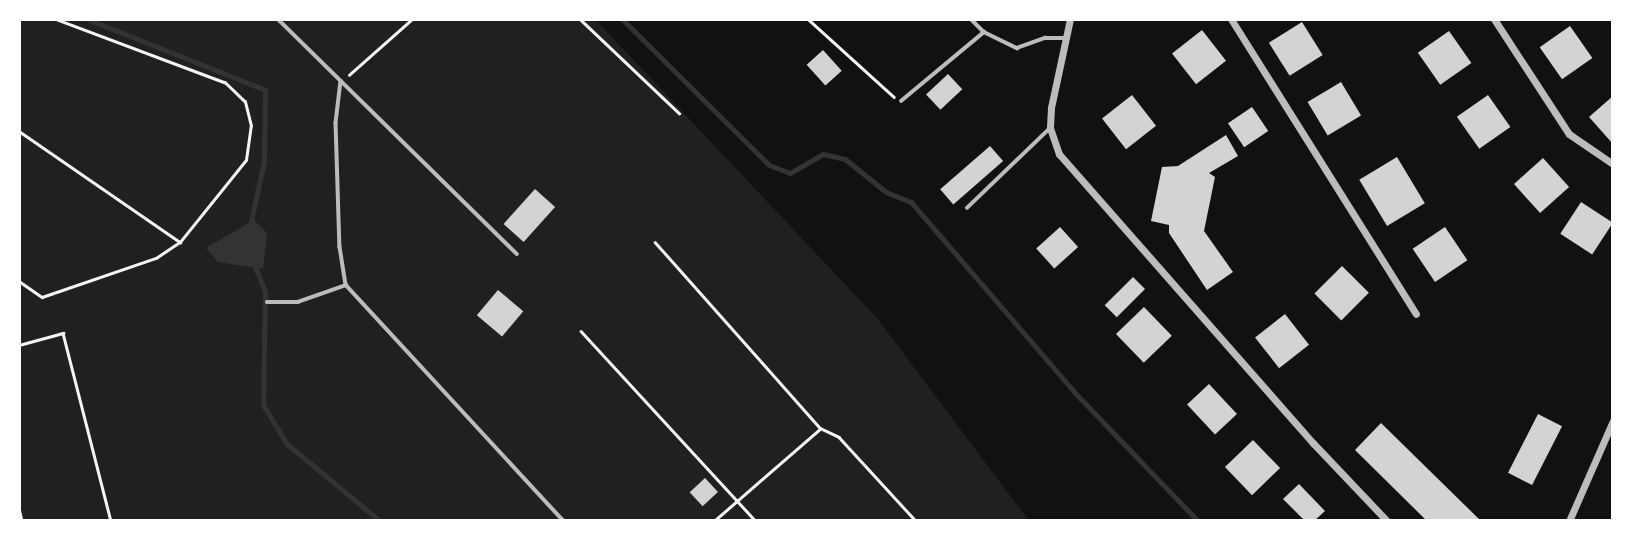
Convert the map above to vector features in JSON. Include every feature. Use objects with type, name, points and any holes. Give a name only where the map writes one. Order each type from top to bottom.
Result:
[{"type":"street","points":[[1070,19],[1063,37],[1050,128],[1059,154],[1313,443],[1387,521]]},
{"type":"street","points":[[1231,19],[1416,314]]},
{"type":"street","points":[[1494,19],[1569,134],[1613,164]]},
{"type":"street","points":[[1569,521],[1613,421]]},
{"type":"lane","points":[[278,19],[517,254]]},
{"type":"lane","points":[[971,19],[984,32],[1017,48],[1045,37],[1063,37]]},
{"type":"lane","points":[[901,101],[984,32]]},
{"type":"lane","points":[[341,82],[337,123],[340,247],[346,285],[564,521]]},
{"type":"lane","points":[[967,208],[1050,128]]},
{"type":"lane","points":[[267,302],[298,302],[346,285]]},
{"type":"path","points":[[19,281],[42,297],[156,258],[180,242],[246,160],[251,126],[245,102],[225,83],[55,19]]},
{"type":"path","points":[[341,82],[412,19]]},
{"type":"path","points":[[580,19],[679,113]]},
{"type":"path","points":[[808,19],[901,101]]},
{"type":"path","points":[[19,131],[180,242]]},
{"type":"path","points":[[655,242],[820,428],[839,436],[916,521]]},
{"type":"path","points":[[581,331],[756,521]]},
{"type":"path","points":[[19,345],[63,333],[110,521]]},
{"type":"path","points":[[714,521],[820,428]]},
{"type":"path","points":[[19,509],[22,521]]},
{"type":"shaded area","points":[[19,19],[595,19],[877,318],[1029,521],[19,521]]},
{"type":"shaded area","points":[[254,220],[267,233],[263,269],[218,262],[206,248]]},
{"type":"building","points":[[1302,22],[1323,55],[1290,76],[1269,43]]},
{"type":"building","points":[[1570,26],[1592,58],[1562,79],[1540,47]]},
{"type":"building","points":[[1202,30],[1226,61],[1196,84],[1172,53]]},
{"type":"building","points":[[1449,31],[1471,63],[1440,85],[1418,53]]},
{"type":"building","points":[[823,50],[842,71],[825,86],[807,65]]},
{"type":"building","points":[[948,74],[962,89],[940,110],[926,94]]},
{"type":"building","points":[[1341,82],[1361,115],[1328,136],[1308,102]]},
{"type":"building","points":[[1132,95],[1156,126],[1126,149],[1102,118]]},
{"type":"building","points":[[1488,95],[1510,127],[1479,149],[1457,117]]},
{"type":"building","points":[[1613,96],[1613,144],[1589,117]]},
{"type":"building","points":[[1252,107],[1268,131],[1244,147],[1228,123]]},
{"type":"building","points":[[1226,135],[1238,156],[1209,173],[1215,177],[1204,231],[1233,272],[1207,290],[1169,233],[1169,225],[1151,221],[1162,167],[1178,166]]},
{"type":"building","points":[[990,146],[1003,161],[953,204],[940,189]]},
{"type":"building","points":[[1397,157],[1425,203],[1387,226],[1359,180]]},
{"type":"building","points":[[1543,158],[1569,187],[1540,213],[1514,184]]},
{"type":"building","points":[[535,189],[555,207],[524,242],[504,224]]},
{"type":"building","points":[[1581,202],[1613,223],[1592,255],[1560,234]]},
{"type":"building","points":[[1060,227],[1078,247],[1054,268],[1036,248]]},
{"type":"building","points":[[1445,227],[1467,260],[1435,282],[1413,249]]},
{"type":"building","points":[[1342,266],[1369,293],[1341,320],[1314,294]]},
{"type":"building","points":[[1133,277],[1145,289],[1117,317],[1105,305]]},
{"type":"building","points":[[498,290],[523,311],[502,336],[477,315]]},
{"type":"building","points":[[1144,307],[1172,336],[1144,363],[1116,334]]},
{"type":"building","points":[[1285,314],[1309,345],[1279,368],[1255,337]]},
{"type":"building","points":[[1209,384],[1237,414],[1215,434],[1187,404]]},
{"type":"building","points":[[1538,414],[1562,426],[1532,485],[1508,473]]},
{"type":"building","points":[[1381,423],[1481,521],[1427,521],[1355,450]]},
{"type":"building","points":[[1253,440],[1280,468],[1252,495],[1225,467]]},
{"type":"building","points":[[705,478],[718,492],[703,506],[690,492]]},
{"type":"building","points":[[1299,484],[1325,511],[1314,521],[1305,521],[1283,499]]},
{"type":"waterway","points":[[87,19],[265,90],[264,161],[250,226]]},
{"type":"waterway","points":[[622,19],[769,165],[790,173],[823,154],[845,159],[886,192],[911,202],[1078,396],[1198,521]]},
{"type":"waterway","points":[[253,262],[265,292],[263,405],[287,444],[380,521]]}]
